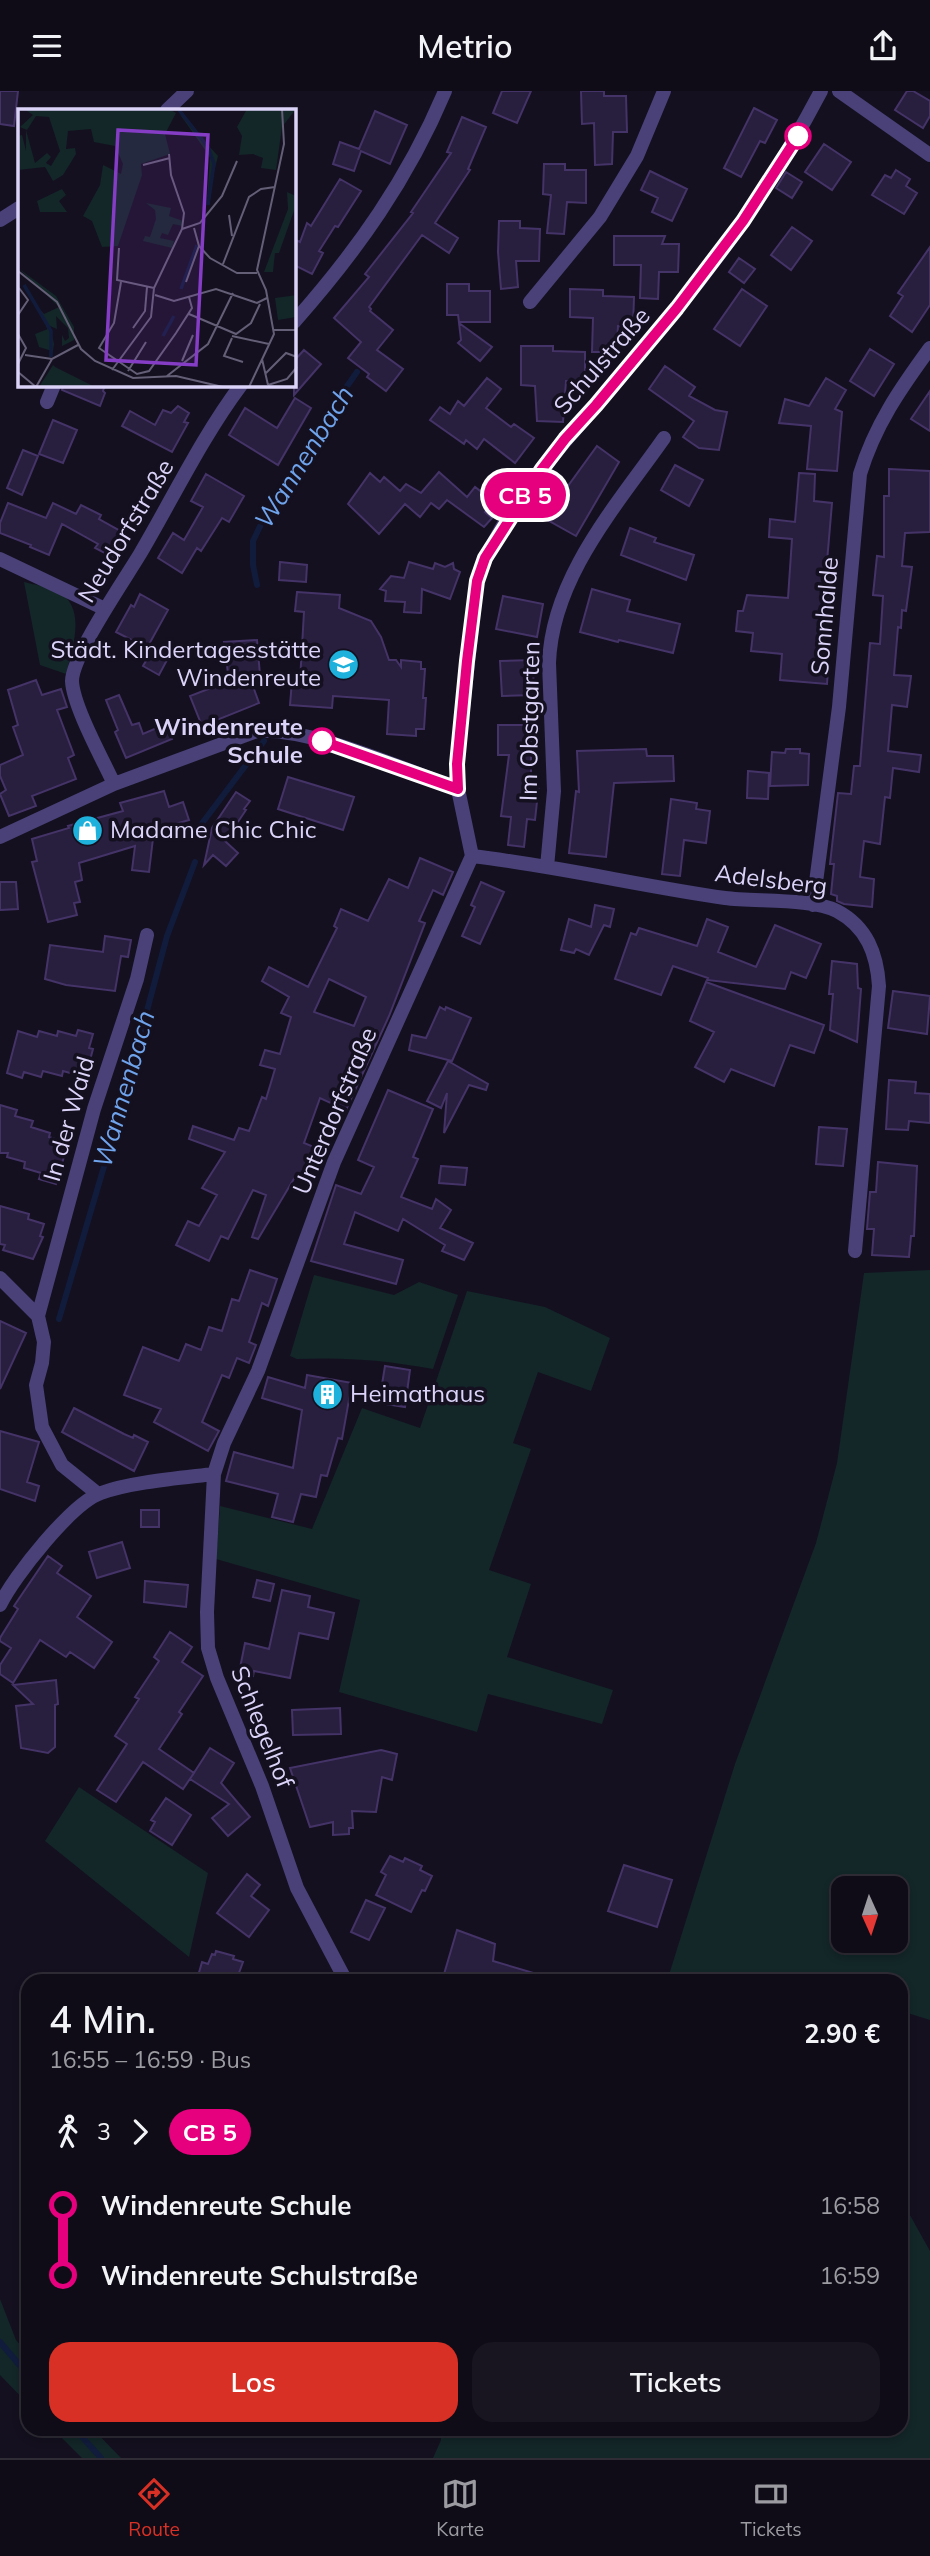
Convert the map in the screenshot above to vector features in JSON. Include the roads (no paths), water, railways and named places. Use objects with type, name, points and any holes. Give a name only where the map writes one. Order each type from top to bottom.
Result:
[{"type":"street","points":[[168,109],[187,91]]},
{"type":"street","points":[[296,320],[362,240],[405,175],[445,91]]},
{"type":"street","points":[[530,302],[600,217],[637,156],[664,91]]},
{"type":"street","name":"Schulstraße","points":[[458,789],[457,764],[477,581],[485,558],[565,439],[677,308],[743,221],[798,136],[821,91]]},
{"type":"street","points":[[839,91],[930,155]]},
{"type":"street","points":[[0,220],[18,209]]},
{"type":"street","name":"Sonnhalde","points":[[813,905],[839,706],[860,474],[869,447],[890,404],[930,348]]},
{"type":"street","points":[[47,402],[53,387]]},
{"type":"street","name":"Neudorfstraße","points":[[114,784],[87,727],[72,678],[105,609],[138,558],[224,408],[240,387]]},
{"type":"street","name":"Im Obstgarten","points":[[547,867],[554,791],[549,648],[557,618],[583,555],[664,438]]},
{"type":"street","points":[[0,559],[105,609]]},
{"type":"street","points":[[0,837],[114,784],[257,731],[272,730],[322,741],[458,789],[472,856]]},
{"type":"street","name":"Adelsberg","points":[[472,856],[729,899],[813,905],[835,910],[858,925],[870,944],[877,965],[878,1004],[855,1251]]},
{"type":"street","name":"Unterdorfstraße","points":[[214,1474],[224,1443],[258,1371],[334,1162],[472,856]]},
{"type":"street","name":"In der Waid","points":[[38,1317],[94,1109],[137,979],[147,935]]},
{"type":"street","points":[[0,1277],[38,1317],[44,1342],[36,1385],[42,1427],[62,1465],[98,1493]]},
{"type":"street","points":[[0,1605],[37,1551],[68,1517],[98,1493],[214,1474]]},
{"type":"street","name":"Schlegelhof","points":[[214,1474],[206,1612],[208,1648],[217,1678],[262,1786],[297,1888],[342,1974]]},
{"type":"waterway","name":"Wannenbach","points":[[257,585],[253,565],[253,541],[265,516],[357,372]]},
{"type":"waterway","name":"Wannenbach","points":[[194,834],[264,741]]},
{"type":"waterway","name":"Wannenbach","points":[[59,1319],[116,1126],[167,936],[195,862]]},
{"type":"waterway","name":"Wannenbach","points":[[0,2342],[21,2367]]},
{"type":"waterway","name":"Wannenbach","points":[[81,2436],[101,2458]]},
{"type":"place","name":"Städt. Kindertagesstätte Windenreute","points":[[344,664]]},
{"type":"place","name":"Windenreute Schule","points":[[322,741]]},
{"type":"place","name":"Madame Chic Chic","points":[[87,830]]},
{"type":"place","name":"Heimathaus","points":[[327,1394]]}]
